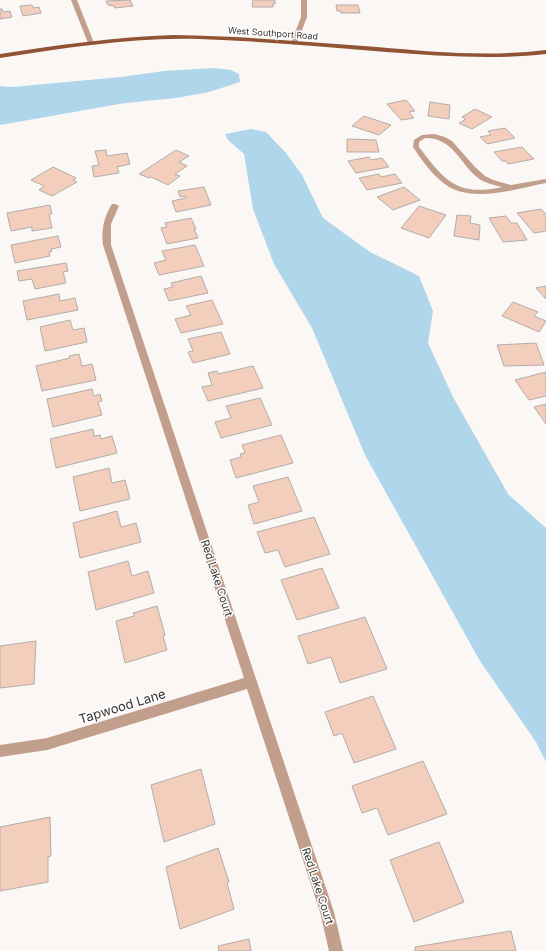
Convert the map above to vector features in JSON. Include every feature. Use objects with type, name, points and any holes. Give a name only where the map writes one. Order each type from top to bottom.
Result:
[{"type":"main road","name":"West Southport Road","points":[[0,56],[120,39],[171,36],[294,43],[465,56],[518,55],[546,52]]},
{"type":"street","points":[[74,0],[91,43]]},
{"type":"street","points":[[294,43],[306,12],[304,0]]},
{"type":"street","points":[[511,187],[493,182],[480,176],[447,140],[433,136],[424,136],[416,140],[416,147],[441,179],[454,187],[469,192],[483,193],[546,181]]},
{"type":"street","name":"Red Lake Court","points":[[115,206],[108,220],[106,235],[107,245],[327,912],[336,951]]},
{"type":"street","name":"Tapwood Lane","points":[[0,751],[47,744],[251,682]]},
{"type":"water","points":[[213,68],[231,70],[239,74],[240,82],[209,92],[176,98],[125,103],[0,125],[0,86],[12,87],[121,77],[164,71]]},
{"type":"water","points":[[251,129],[266,132],[286,153],[302,175],[323,218],[370,252],[419,276],[433,311],[428,343],[453,397],[508,494],[546,528],[546,762],[536,742],[480,661],[365,455],[312,328],[274,264],[253,209],[244,154],[228,140],[225,134]]},
{"type":"building","points":[[130,0],[133,6],[115,8],[114,6],[108,5],[106,1]]},
{"type":"building","points":[[253,0],[275,0],[275,4],[273,4],[273,7],[252,7]]},
{"type":"building","points":[[32,5],[33,8],[39,7],[41,13],[23,16],[20,6]]},
{"type":"building","points":[[336,5],[358,5],[360,13],[341,13],[341,11],[337,11]]},
{"type":"building","points":[[0,9],[2,9],[3,12],[10,11],[12,17],[0,19]]},
{"type":"building","points":[[406,100],[415,111],[409,112],[414,118],[401,120],[387,104]]},
{"type":"building","points":[[430,102],[450,105],[449,119],[428,116]]},
{"type":"building","points":[[475,109],[492,117],[472,129],[459,123],[466,119],[462,117]]},
{"type":"building","points":[[364,116],[391,125],[379,135],[352,126]]},
{"type":"building","points":[[505,128],[515,138],[487,144],[480,137],[491,135],[488,131]]},
{"type":"building","points":[[347,139],[376,140],[379,152],[347,152]]},
{"type":"building","points":[[522,147],[534,159],[508,164],[506,161],[502,161],[494,152]]},
{"type":"building","points":[[106,150],[107,156],[127,153],[130,164],[117,167],[119,173],[94,177],[92,166],[99,165],[95,151]]},
{"type":"building","points":[[176,150],[189,156],[179,162],[187,166],[175,174],[180,176],[168,185],[151,177],[149,178],[139,174]]},
{"type":"building","points":[[369,157],[371,160],[382,158],[389,167],[356,173],[348,161]]},
{"type":"building","points":[[53,167],[76,178],[73,180],[77,182],[52,196],[39,190],[44,186],[31,180]]},
{"type":"building","points":[[379,174],[381,177],[395,174],[402,183],[367,190],[359,178]]},
{"type":"building","points":[[204,187],[211,205],[176,212],[172,201],[186,198],[185,196],[180,197],[178,191]]},
{"type":"building","points":[[404,187],[420,200],[393,210],[377,197]]},
{"type":"building","points":[[50,205],[52,214],[49,214],[52,228],[32,231],[32,227],[11,231],[7,213]]},
{"type":"building","points":[[419,206],[446,215],[429,238],[401,228]]},
{"type":"building","points":[[541,209],[546,214],[546,231],[534,233],[517,213]]},
{"type":"building","points":[[457,215],[471,216],[470,223],[480,225],[479,240],[454,236]]},
{"type":"building","points":[[506,216],[511,223],[517,223],[527,240],[503,242],[489,218]]},
{"type":"building","points":[[191,218],[198,238],[167,244],[161,228],[167,227],[165,223]]},
{"type":"building","points":[[58,236],[61,247],[51,249],[52,251],[49,252],[50,256],[15,263],[11,245]]},
{"type":"building","points":[[195,245],[204,266],[159,275],[154,263],[166,260],[162,251]]},
{"type":"building","points":[[66,263],[68,271],[63,272],[66,283],[35,289],[32,279],[19,281],[17,271]]},
{"type":"building","points":[[201,276],[208,293],[169,301],[164,289],[173,287],[171,283]]},
{"type":"building","points":[[546,286],[546,299],[536,288]]},
{"type":"building","points":[[59,294],[60,301],[75,298],[78,310],[27,320],[23,301]]},
{"type":"building","points":[[212,300],[223,324],[181,333],[175,319],[191,315],[186,306]]},
{"type":"building","points":[[513,302],[538,312],[534,316],[546,321],[539,332],[502,316]]},
{"type":"building","points":[[70,320],[73,330],[84,328],[87,342],[45,351],[40,327]]},
{"type":"building","points":[[221,332],[230,354],[193,363],[188,352],[193,351],[188,339]]},
{"type":"building","points":[[536,343],[544,365],[504,366],[497,345]]},
{"type":"building","points":[[79,354],[82,366],[92,364],[96,380],[42,391],[36,366],[70,358],[69,356]]},
{"type":"building","points":[[253,366],[263,388],[208,401],[202,387],[212,385],[208,373],[217,371],[218,374]]},
{"type":"building","points":[[546,372],[546,396],[529,400],[515,380]]},
{"type":"building","points":[[92,389],[94,396],[100,394],[102,401],[98,402],[102,415],[53,427],[47,399]]},
{"type":"building","points":[[260,398],[272,425],[221,438],[215,422],[231,418],[226,406]]},
{"type":"building","points":[[546,404],[546,424],[534,407]]},
{"type":"building","points":[[93,429],[94,436],[100,435],[101,439],[112,436],[117,453],[56,468],[50,439]]},
{"type":"building","points":[[281,435],[293,463],[236,478],[230,460],[241,457],[240,454],[245,453],[242,445]]},
{"type":"building","points":[[109,468],[112,483],[125,480],[130,499],[80,511],[73,477]]},
{"type":"building","points":[[288,477],[302,511],[254,524],[248,505],[259,502],[253,486]]},
{"type":"building","points":[[117,511],[121,527],[136,523],[141,542],[80,558],[73,523]]},
{"type":"building","points":[[314,517],[330,554],[285,567],[278,550],[265,553],[257,532]]},
{"type":"building","points":[[128,561],[132,576],[148,571],[154,593],[96,610],[88,572]]},
{"type":"building","points":[[322,568],[339,608],[297,620],[281,580]]},
{"type":"building","points":[[157,606],[165,635],[163,636],[167,650],[125,663],[116,621],[134,616],[133,613]]},
{"type":"building","points":[[365,617],[387,669],[340,683],[331,657],[308,664],[298,636]]},
{"type":"building","points":[[36,641],[34,684],[0,688],[0,646]]},
{"type":"building","points":[[373,696],[396,749],[354,763],[342,733],[334,736],[325,712]]},
{"type":"building","points":[[423,761],[447,814],[388,835],[377,808],[362,813],[352,786]]},
{"type":"building","points":[[201,769],[215,824],[164,842],[151,785]]},
{"type":"building","points":[[50,817],[51,856],[48,857],[48,882],[0,891],[0,827]]},
{"type":"building","points":[[439,842],[464,902],[414,922],[390,860]]},
{"type":"building","points":[[218,848],[229,882],[227,883],[234,909],[180,929],[166,867]]},
{"type":"building","points":[[511,931],[516,951],[415,951],[415,947]]},
{"type":"building","points":[[249,939],[251,951],[219,951],[218,946]]}]
